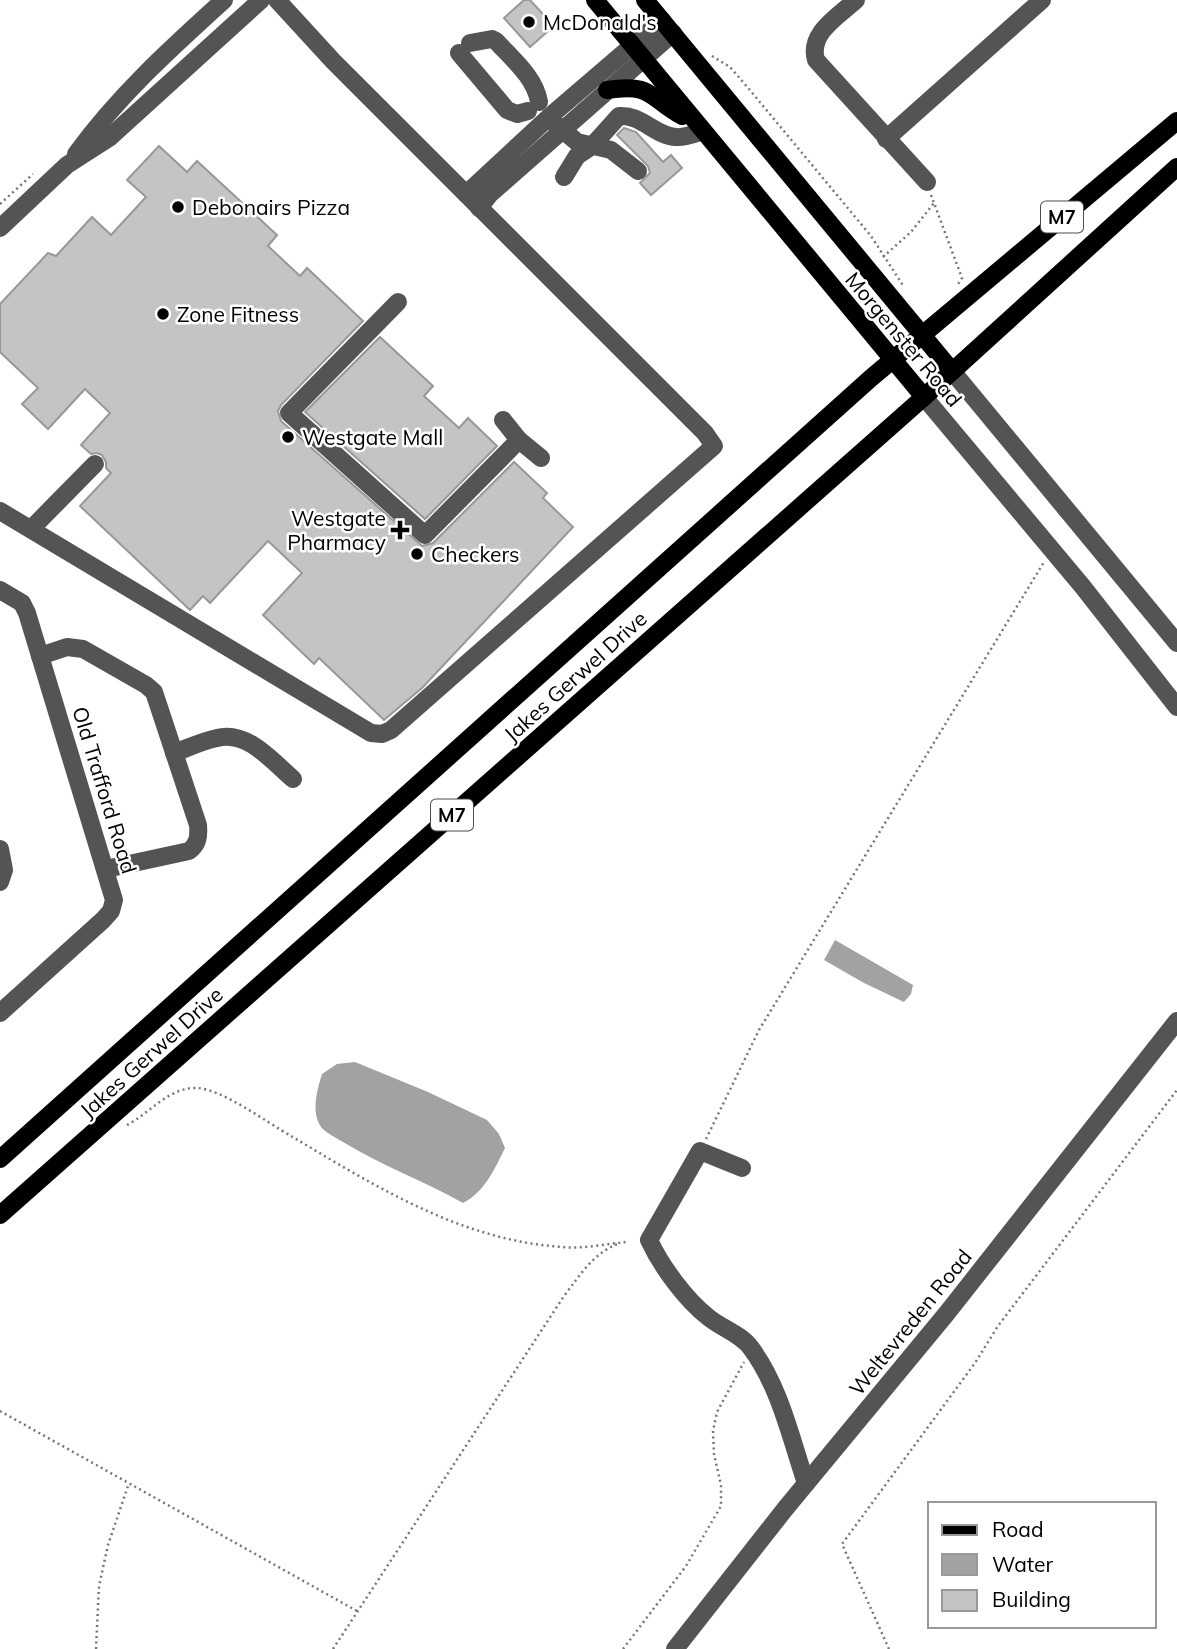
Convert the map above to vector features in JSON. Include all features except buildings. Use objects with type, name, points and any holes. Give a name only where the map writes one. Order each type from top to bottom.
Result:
[{"type":"main road","name":"Morgenster Road","points":[[595,0],[924,397]]},
{"type":"main road","name":"Morgenster Road","points":[[645,0],[952,371]]},
{"type":"main road","points":[[607,90],[626,87],[642,89],[654,94],[673,111],[700,128]]},
{"type":"main road","name":"Jakes Gerwel Drive","points":[[0,1159],[710,521],[922,335],[1177,121]]},
{"type":"main road","name":"Jakes Gerwel Drive","points":[[0,1215],[924,397],[1177,167]]},
{"type":"street","points":[[67,165],[96,126],[137,82],[224,0]]},
{"type":"street","points":[[0,228],[67,165],[108,138],[261,0]]},
{"type":"street","points":[[0,510],[371,733],[382,734],[391,730],[714,445],[333,61],[277,0]]},
{"type":"street","points":[[856,0],[837,6],[818,36],[814,50],[816,60],[927,182]]},
{"type":"street","points":[[886,139],[1042,0]]},
{"type":"street","points":[[466,194],[538,110],[637,52],[668,27]]},
{"type":"street","points":[[538,110],[513,114],[507,110],[464,48],[492,39],[496,41],[528,76],[537,91],[538,110],[577,142],[611,150],[638,171]]},
{"type":"street","points":[[479,208],[490,194],[607,90],[637,52]]},
{"type":"street","points":[[564,177],[573,162],[592,146],[617,117],[632,116],[664,135],[676,137],[700,128]]},
{"type":"street","points":[[398,302],[289,413],[425,535],[519,440]]},
{"type":"street","name":"Morgenster Road","points":[[952,371],[1177,642]]},
{"type":"street","name":"Morgenster Road","points":[[924,397],[1052,550],[1177,707]]},
{"type":"street","points":[[503,420],[519,440],[541,458]]},
{"type":"street","points":[[31,529],[95,464]]},
{"type":"street","name":"Old Trafford Road","points":[[0,590],[24,606],[114,900],[111,911],[0,1013]]},
{"type":"street","points":[[40,656],[67,648],[83,649],[146,684],[154,692],[198,825],[195,847],[181,855],[106,869]]},
{"type":"street","points":[[174,752],[218,737],[237,737],[260,750],[293,779]]},
{"type":"street","points":[[0,849],[4,870],[0,882]]},
{"type":"street","name":"Weltevreden Road","points":[[675,1649],[806,1483],[947,1313],[1177,1021]]},
{"type":"street","points":[[742,1168],[700,1151],[649,1240],[655,1255],[690,1301],[706,1317],[751,1347],[773,1386],[806,1483]]},
{"type":"path","points":[[707,50],[730,67],[749,89],[872,236],[883,257],[911,232],[934,203]]},
{"type":"path","points":[[927,182],[962,278]]},
{"type":"path","points":[[700,1151],[759,1030],[1052,550]]},
{"type":"path","points":[[100,1127],[118,1129],[175,1092],[197,1088],[226,1098],[362,1178],[454,1222],[502,1239],[565,1248],[626,1242],[606,1248],[594,1257],[564,1296],[333,1649]]},
{"type":"path","points":[[889,1649],[842,1544],[975,1363],[998,1326],[1177,1090]]},
{"type":"path","points":[[623,1649],[686,1566],[721,1506],[721,1485],[714,1454],[713,1431],[717,1412],[751,1347]]},
{"type":"path","points":[[0,1411],[357,1611]]},
{"type":"path","points":[[96,1649],[99,1586],[108,1545],[129,1483]]},
{"type":"water","points":[[835,940],[913,985],[911,994],[904,1002],[824,960]]},
{"type":"water","points":[[355,1062],[487,1120],[499,1134],[505,1148],[477,1193],[463,1203],[358,1151],[321,1127],[316,1108],[322,1074],[337,1064]]},
{"type":"place","name":"McDonald's","points":[[529,22]]},
{"type":"place","name":"Debonairs Pizza","points":[[178,207]]},
{"type":"place","name":"Zone Fitness","points":[[163,314]]},
{"type":"place","name":"Westgate Mall","points":[[288,437]]},
{"type":"place","name":"Westgate Pharmacy","points":[[400,530]]},
{"type":"place","name":"Checkers","points":[[417,554]]}]
